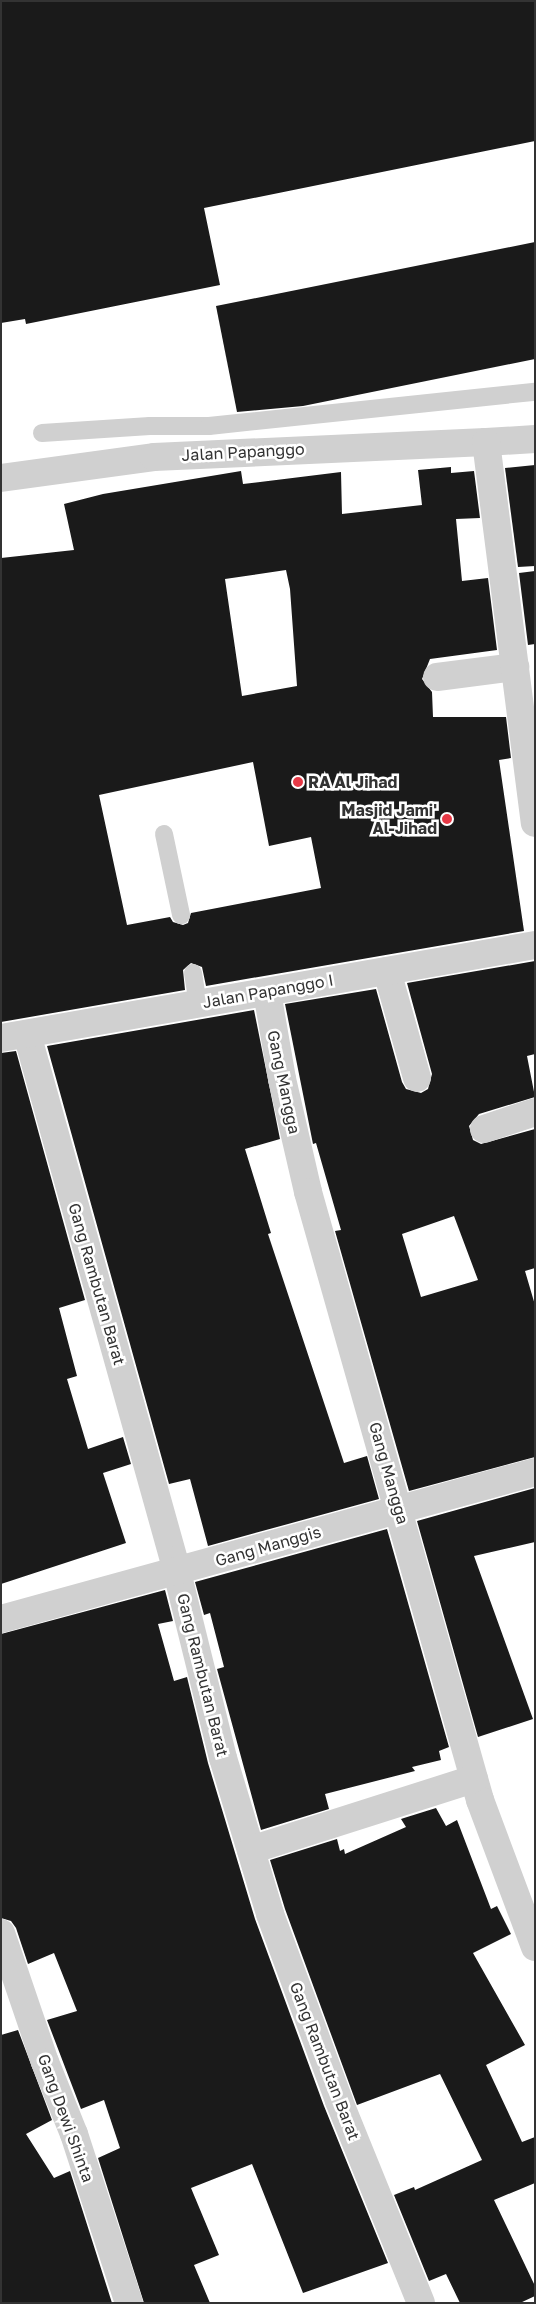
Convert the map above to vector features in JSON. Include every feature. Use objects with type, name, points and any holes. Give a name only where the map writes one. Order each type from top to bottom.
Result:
[{"type":"street","name":"Jalan Papanggo","points":[[1,478],[154,458],[535,439]]},
{"type":"street","points":[[486,442],[535,823]]},
{"type":"street","points":[[438,677],[515,667]]},
{"type":"street","name":"Jalan Papanggo I","points":[[14,1036],[535,945]]},
{"type":"street","points":[[387,971],[417,1078]]},
{"type":"street","name":"Gang Mangga","points":[[267,992],[282,1079],[308,1192],[399,1508],[474,1779],[535,1947]]},
{"type":"street","name":"Gang Rambutan Barat","points":[[14,1036],[177,1573],[223,1758],[270,1914],[339,2101],[421,2303]]},
{"type":"street","points":[[484,1128],[535,1112]]},
{"type":"street","name":"Gang Manggis","points":[[1,1619],[177,1573],[399,1508],[535,1472]]},
{"type":"street","points":[[251,1850],[474,1779]]},
{"type":"street","name":"Gang Dewi Shinta","points":[[1,1933],[45,2062],[74,2134],[129,2303]]},
{"type":"lane","points":[[42,433],[150,426],[209,426],[535,392]]},
{"type":"lane","points":[[164,834],[181,915]]},
{"type":"lane","points":[[193,973],[198,1004]]},
{"type":"building","points":[[1,1],[535,1],[535,141],[204,208],[220,285],[26,324],[25,319],[1,323]]},
{"type":"building","points":[[535,242],[535,359],[303,406],[237,412],[216,306]]},
{"type":"building","points":[[535,465],[535,566],[518,567],[505,468]]},
{"type":"building","points":[[451,467],[451,473],[474,471],[480,518],[456,519],[462,581],[488,578],[497,650],[430,659],[422,679],[432,692],[433,717],[506,717],[511,758],[499,760],[524,931],[206,986],[202,967],[191,963],[183,970],[185,990],[1,1022],[1,558],[74,550],[64,504],[103,494],[241,471],[243,484],[341,472],[342,514],[422,505],[418,470]],"holes":[[[286,570],[290,589],[297,686],[242,696],[225,579]],[[253,762],[269,846],[311,837],[321,888],[191,913],[188,923],[183,925],[173,922],[170,917],[127,925],[99,795]]]},
{"type":"building","points":[[535,571],[535,644],[528,645],[519,573]]},
{"type":"building","points":[[535,961],[535,1054],[527,1056],[535,1097],[479,1114],[469,1126],[473,1140],[481,1144],[535,1129],[535,1268],[525,1271],[535,1305],[535,1457],[409,1491],[335,1231],[341,1230],[316,1143],[313,1144],[285,1004],[376,989],[402,1082],[406,1089],[421,1093],[428,1089],[432,1074],[407,983]],"holes":[[[454,1216],[478,1280],[421,1297],[402,1234]]]},
{"type":"building","points":[[254,1010],[280,1139],[245,1149],[271,1233],[268,1234],[344,1463],[367,1456],[379,1499],[208,1546],[190,1479],[169,1484],[47,1046]]},
{"type":"building","points":[[16,1051],[85,1300],[59,1308],[77,1376],[67,1379],[88,1449],[123,1437],[131,1464],[103,1473],[126,1543],[1,1584],[1,1053]]},
{"type":"building","points":[[535,1488],[535,1542],[474,1556],[533,1719],[478,1737],[417,1521]]},
{"type":"building","points":[[387,1529],[449,1747],[439,1751],[441,1760],[412,1767],[415,1771],[325,1794],[329,1809],[261,1830],[217,1669],[224,1667],[210,1613],[204,1615],[195,1582]]},
{"type":"building","points":[[165,1590],[173,1621],[158,1624],[174,1681],[187,1677],[208,1763],[255,1919],[324,2106],[388,2263],[303,2293],[252,2164],[191,2188],[219,2255],[194,2265],[210,2303],[144,2303],[98,2158],[120,2148],[104,2100],[81,2109],[47,2020],[77,2011],[54,1953],[28,1964],[16,1928],[11,1921],[1,1918],[1,1634]]},
{"type":"building","points":[[436,1808],[446,1826],[457,1820],[491,1909],[497,1906],[511,1934],[473,1953],[525,2045],[486,2065],[522,2142],[535,2137],[535,2183],[494,2200],[535,2286],[535,2296],[520,2303],[460,2303],[446,2274],[429,2281],[394,2195],[414,2187],[415,2190],[482,2160],[440,2074],[357,2105],[285,1909],[270,1860],[337,1839],[340,1851],[344,1849],[345,1854],[406,1827],[401,1819]]},
{"type":"building","points":[[18,2030],[52,2120],[26,2134],[54,2178],[70,2171],[112,2303],[1,2303],[1,2035]]},
{"type":"place","name":"RA Al Jihad","points":[[298,782]]},
{"type":"place","name":"Masjid Jami' Al-Jihad","points":[[447,819]]}]
